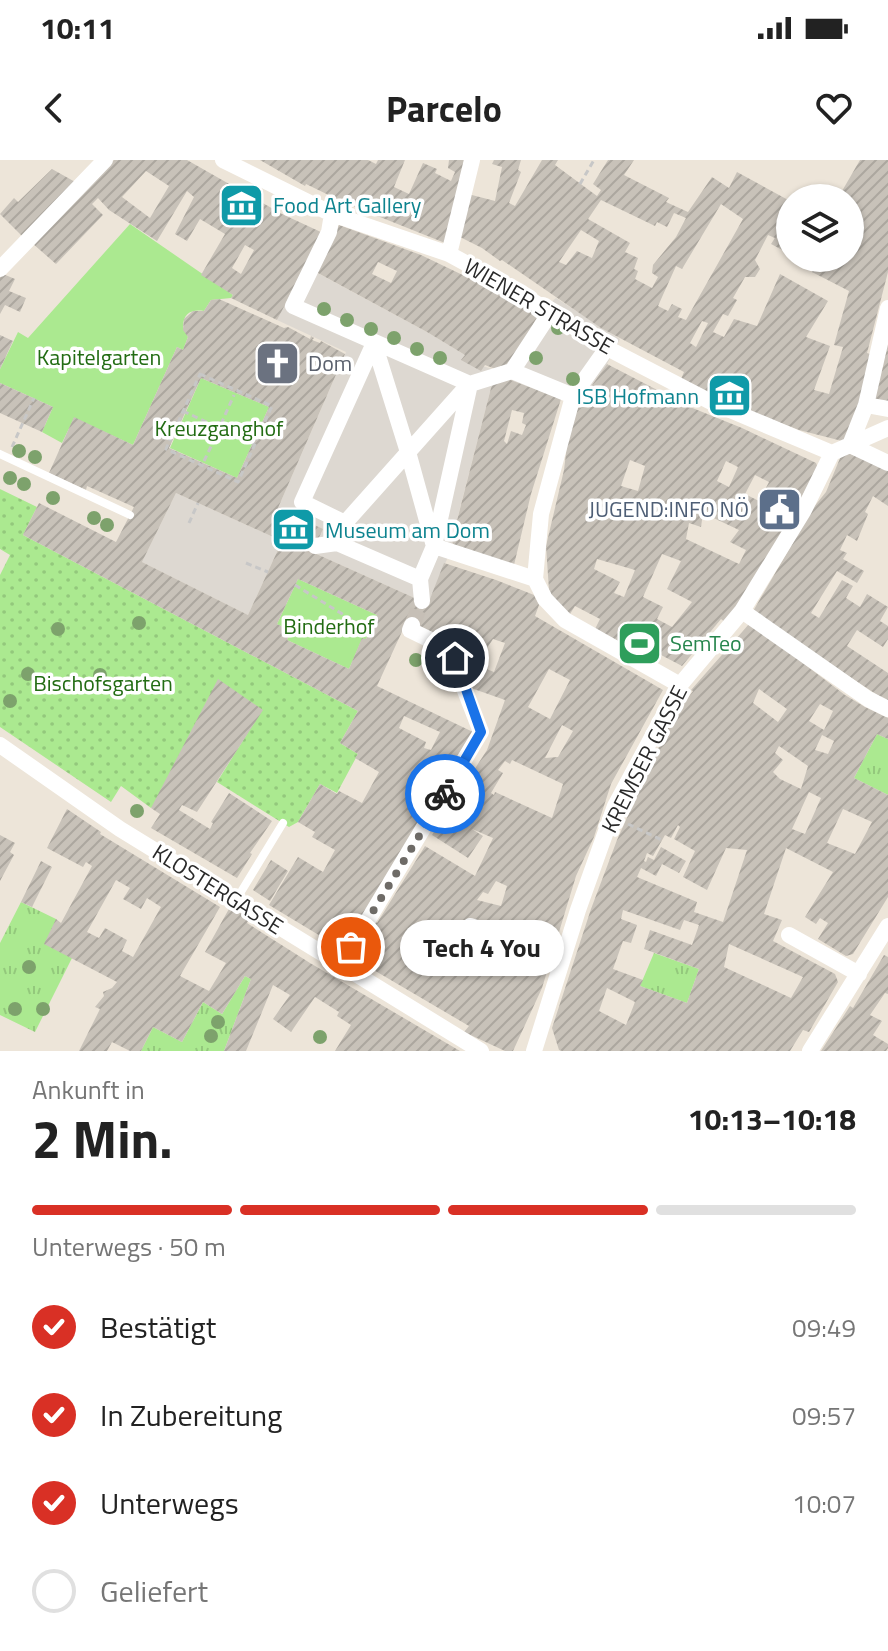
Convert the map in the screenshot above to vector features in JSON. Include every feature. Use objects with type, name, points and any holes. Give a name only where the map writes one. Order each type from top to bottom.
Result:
[{"type":"street","points":[[0,269],[105,160]]},
{"type":"street","name":"WIENER STRASSE","points":[[223,160],[332,214],[449,254],[607,348],[711,402],[832,453]]},
{"type":"street","points":[[449,254],[472,160]]},
{"type":"street","points":[[332,214],[329,232],[293,306],[470,384]]},
{"type":"street","points":[[850,445],[866,405],[888,308]]},
{"type":"street","points":[[337,543],[345,523],[470,384],[512,371],[550,313]]},
{"type":"street","points":[[374,343],[434,546]]},
{"type":"street","points":[[345,523],[302,502],[374,343]]},
{"type":"street","points":[[607,348],[573,398],[541,514],[535,579],[545,599],[565,620],[680,685]]},
{"type":"street","points":[[512,371],[573,398]]},
{"type":"street","points":[[422,601],[420,579],[434,546],[470,384]]},
{"type":"street","points":[[866,405],[888,409]]},
{"type":"street","points":[[832,453],[886,434],[866,405]]},
{"type":"street","points":[[850,445],[888,463]]},
{"type":"street","name":"KREMSER GASSE","points":[[534,1051],[612,816],[680,685],[742,611],[804,510],[832,453]]},
{"type":"street","points":[[315,546],[337,543],[420,579]]},
{"type":"street","points":[[434,546],[535,579]]},
{"type":"street","points":[[742,611],[868,699],[888,709]]},
{"type":"street","points":[[341,965],[481,732],[455,658],[447,647],[410,630],[412,625]]},
{"type":"street","name":"KLOSTERGASSE","points":[[2,750],[120,829],[481,1051]]},
{"type":"street","points":[[470,926],[564,953]]},
{"type":"street","points":[[810,1051],[888,926]]},
{"type":"street","points":[[789,935],[859,974]]},
{"type":"lane","points":[[4,456],[130,515]]},
{"type":"lane","points":[[236,900],[283,823]]},
{"type":"path","points":[[580,184],[594,160]]},
{"type":"path","points":[[200,374],[272,406],[255,444],[238,482],[166,449],[200,374]]},
{"type":"path","points":[[221,424],[234,395]]},
{"type":"path","points":[[4,456],[34,398]]},
{"type":"path","points":[[183,411],[215,426]]},
{"type":"path","points":[[217,422],[225,426],[224,430],[222,434],[213,430],[217,422]]},
{"type":"path","points":[[224,430],[255,444]]},
{"type":"path","points":[[204,461],[218,432]]},
{"type":"path","points":[[189,523],[198,503]]},
{"type":"path","points":[[246,563],[268,572]]},
{"type":"path","points":[[295,585],[370,631]]},
{"type":"path","points":[[612,816],[664,841]]},
{"type":"green space","name":"Kapitelgarten","points":[[130,224],[233,295],[231,298],[211,300],[204,311],[192,311],[186,315],[183,327],[188,337],[183,350],[177,347],[133,445],[74,418],[62,443],[42,432],[53,407],[0,383],[0,369],[18,332],[28,338]]},
{"type":"green space","name":"Kreuzganghof","points":[[201,378],[269,407],[237,478],[170,448]]},
{"type":"green space","name":"Bischofsgarten","points":[[0,489],[37,507],[23,535],[358,711],[340,743],[358,754],[337,793],[320,784],[298,822],[289,827],[217,782],[262,710],[151,808],[121,786],[111,802],[0,727],[0,575],[10,555],[0,549]]},
{"type":"green space","name":"Binderhof","points":[[298,579],[377,615],[349,669],[287,640],[291,631],[277,624]]},
{"type":"green space","points":[[877,734],[888,739],[888,795],[854,778]]},
{"type":"green space","points":[[21,902],[56,919],[72,958],[35,1032],[0,1015],[0,943]]},
{"type":"green space","points":[[654,953],[699,969],[687,1003],[640,986]]},
{"type":"green space","points":[[245,976],[251,979],[224,1051],[141,1051],[153,1027],[182,1042],[203,1002],[222,1014]]},
{"type":"shaded area","points":[[302,268],[310,269],[427,332],[465,355],[462,360],[506,373],[491,388],[453,545],[428,604],[312,552],[278,508],[346,352],[277,320]]},
{"type":"shaded area","points":[[556,298],[620,339],[607,364],[580,402],[561,399],[508,379],[540,312]]},
{"type":"shaded area","points":[[176,493],[282,541],[248,615],[142,562]]},
{"type":"building","points":[[114,160],[187,160],[282,214],[323,233],[277,320],[231,298],[233,295],[201,275],[225,234],[200,219],[187,241],[175,234],[194,197],[187,191],[157,241],[109,210],[98,198],[92,204],[103,215],[56,264],[32,243]],"holes":[[[146,171],[169,186],[150,218],[122,197]],[[245,245],[254,250],[241,274],[232,268]]]},
{"type":"building","points":[[260,160],[368,160],[376,164],[378,160],[405,160],[394,187],[409,194],[423,163],[437,169],[435,173],[451,181],[455,172],[448,168],[449,160],[466,160],[445,243],[305,186]]},
{"type":"building","points":[[494,160],[521,160],[518,170],[521,172],[509,203],[515,206],[542,160],[558,160],[555,165],[597,196],[601,190],[593,184],[608,160],[634,160],[624,175],[669,198],[666,202],[688,212],[712,177],[729,188],[737,172],[776,193],[776,247],[771,244],[775,238],[768,235],[755,260],[760,269],[755,277],[745,277],[733,298],[737,300],[728,316],[723,314],[713,332],[724,337],[734,319],[757,326],[780,274],[828,301],[806,337],[830,346],[814,390],[829,394],[843,347],[834,345],[849,291],[812,272],[864,272],[864,184],[846,184],[860,160],[888,160],[888,272],[867,353],[873,355],[853,435],[842,441],[799,430],[741,408],[681,379],[684,372],[601,328],[502,260],[458,236],[468,194],[495,201],[502,167],[492,164]],"holes":[[[601,200],[655,226],[657,222],[667,227],[674,213],[686,218],[676,237],[653,265],[652,273],[658,277],[652,288],[635,279],[638,271],[634,269],[638,258],[625,252],[630,243],[588,219]],[[721,204],[743,219],[686,320],[678,317],[682,309],[672,304],[668,311],[658,306],[676,266],[682,269]],[[581,230],[599,241],[592,258],[577,251],[566,265],[559,262]],[[702,321],[708,323],[696,347],[690,343]]]},
{"type":"building","points":[[52,169],[77,183],[23,237],[0,214],[14,198],[18,202]]},
{"type":"building","points":[[339,225],[421,255],[540,312],[506,373],[485,365],[481,371],[461,360],[465,355],[427,332],[316,272]],"holes":[[[378,262],[397,271],[391,283],[372,274]]]},
{"type":"building","points":[[3,274],[15,279],[9,291],[26,298],[20,312],[5,305],[0,314],[0,277]]},
{"type":"building","points":[[219,299],[310,339],[311,336],[314,338],[312,340],[321,341],[345,354],[278,508],[323,529],[312,552],[428,604],[444,563],[496,580],[534,595],[539,605],[535,616],[663,690],[611,784],[594,837],[576,876],[542,988],[513,1051],[505,1051],[464,1032],[469,1026],[355,959],[365,943],[351,934],[342,949],[269,905],[298,857],[323,872],[335,850],[312,837],[315,832],[298,822],[320,784],[362,803],[379,772],[355,758],[358,754],[340,743],[358,711],[23,535],[39,503],[116,542],[134,507],[49,473],[74,417],[133,445],[177,347],[183,350],[188,337],[183,330],[184,319],[193,311],[204,311],[211,300]],"holes":[[[201,378],[269,407],[237,478],[169,448]],[[176,493],[282,541],[248,615],[142,562]],[[298,579],[377,615],[366,639],[362,638],[349,669],[287,640],[291,631],[277,624]],[[406,623],[464,650],[459,655],[470,669],[471,688],[505,700],[487,750],[432,835],[468,858],[483,836],[472,829],[493,838],[475,876],[425,846],[377,923],[363,915],[473,732],[377,686]],[[493,639],[505,643],[494,672],[476,665]],[[549,669],[570,680],[550,719],[528,707]],[[404,716],[440,732],[431,750],[424,748],[426,742],[399,728]],[[562,725],[573,731],[558,757],[545,758]],[[512,760],[563,784],[552,818],[495,792],[494,795],[491,793],[503,773],[498,770],[505,761],[510,764]],[[496,881],[507,886],[501,906],[477,900],[483,892],[488,894]]]},
{"type":"building","points":[[0,335],[13,341],[0,369]]},
{"type":"building","points":[[888,342],[888,403],[871,400]]},
{"type":"building","points":[[607,364],[690,407],[816,463],[818,468],[758,575],[725,622],[721,619],[682,666],[644,646],[640,654],[595,629],[600,619],[575,606],[570,614],[556,603],[549,590],[546,546],[564,470],[568,437],[580,402]],"holes":[[[630,460],[645,466],[638,491],[621,486]],[[726,461],[738,467],[729,487],[717,481]],[[755,475],[769,482],[759,501],[745,494]],[[703,513],[739,530],[730,542],[746,550],[739,564],[686,539],[689,523],[701,527]],[[662,554],[681,561],[667,589],[692,602],[672,627],[657,619],[663,607],[643,597]],[[597,559],[635,570],[624,597],[614,593],[620,582],[594,569]]]},
{"type":"building","points":[[508,379],[561,399],[531,494],[514,565],[453,545],[452,540],[493,384]],"holes":[[[512,410],[524,413],[522,423],[526,425],[522,435],[511,431],[507,444],[504,441]]]},
{"type":"building","points":[[0,383],[53,407],[42,432],[0,413]]},
{"type":"building","points":[[843,451],[888,469],[888,506],[873,496],[857,541],[847,535],[840,550],[847,553],[843,559],[864,571],[857,583],[837,571],[811,613],[819,618],[842,580],[853,586],[846,598],[860,607],[867,594],[888,607],[880,621],[888,626],[888,639],[883,647],[857,630],[847,646],[888,673],[888,702],[752,613],[813,508],[826,492]]},
{"type":"building","points":[[750,623],[845,695],[888,718],[888,739],[877,734],[854,778],[888,795],[888,897],[853,954],[846,956],[818,939],[828,923],[820,918],[816,924],[805,917],[833,872],[786,848],[764,914],[782,920],[773,941],[835,974],[838,982],[809,1032],[803,1030],[790,1051],[559,1050],[552,1028],[591,909],[617,840],[670,722],[691,690]],"holes":[[[759,689],[787,709],[778,722],[753,703]],[[820,704],[833,711],[824,730],[809,721]],[[822,735],[834,741],[828,754],[815,750]],[[779,746],[808,766],[801,789],[773,772],[783,760],[775,753]],[[809,792],[821,798],[805,834],[792,829]],[[843,809],[872,822],[855,854],[827,843]],[[678,825],[680,827],[674,839],[695,851],[683,877],[707,890],[726,848],[747,850],[723,922],[694,912],[697,902],[637,877],[641,868],[656,876],[662,864],[679,873],[686,861],[661,847],[654,860],[648,857],[644,861],[647,853],[653,856],[665,835],[671,838]],[[623,910],[680,930],[684,920],[699,925],[692,945],[650,930],[644,949],[699,969],[687,1003],[640,986],[643,980],[613,969],[623,941],[631,943],[637,925],[621,919]],[[729,944],[803,977],[791,998],[724,967]],[[607,988],[635,1002],[626,1025],[599,1011]]]},
{"type":"building","points":[[218,679],[263,710],[197,812],[182,805],[179,810],[210,829],[229,793],[272,821],[237,878],[151,828],[160,814],[151,808]]},
{"type":"building","points":[[67,809],[100,834],[220,907],[180,976],[209,991],[226,963],[205,952],[230,907],[250,918],[247,923],[310,963],[460,1051],[335,1051],[351,1025],[337,1016],[339,1012],[315,997],[291,1032],[273,1019],[290,995],[273,985],[246,1051],[224,1051],[251,979],[245,976],[222,1014],[203,1002],[182,1042],[153,1027],[141,1051],[130,1051],[112,1042],[107,1051],[79,1051],[100,1009],[95,1007],[104,996],[103,992],[117,982],[44,944],[56,919],[61,923],[92,866],[86,862],[83,867],[47,848]],"holes":[[[116,880],[130,888],[123,899],[141,909],[147,898],[161,907],[133,957],[122,951],[127,940],[105,928],[99,938],[87,932]]]},
{"type":"building","points":[[0,835],[15,843],[10,852],[14,855],[0,881]]},
{"type":"building","points":[[271,860],[288,871],[270,901],[253,890]]},
{"type":"building","points":[[41,861],[52,867],[32,907],[21,902]]},
{"type":"building","points":[[884,955],[888,957],[888,994],[885,993],[870,1015],[882,1021],[873,1035],[888,1044],[888,1048],[886,1051],[821,1051],[850,1006],[853,1008]]},
{"type":"tunnel","points":[[282,541],[315,546]]},
{"type":"tunnel","points":[[412,625],[422,601]]},
{"type":"way so far","points":[[351,947],[445,794]]},
{"type":"place","name":"Food Art Gallery","points":[[242,205]]},
{"type":"place","name":"Dom","points":[[277,363]]},
{"type":"place","name":"ISB Hofmann","points":[[730,396]]},
{"type":"place","name":"JUGEND:INFO NÖ","points":[[780,509]]},
{"type":"place","name":"Museum am Dom","points":[[294,530]]},
{"type":"place","name":"SemTeo","points":[[639,643]]},
{"type":"place","name":"Tech 4 You","points":[[351,947]]},
{"type":"route","points":[[445,794],[481,732],[455,658]]}]
